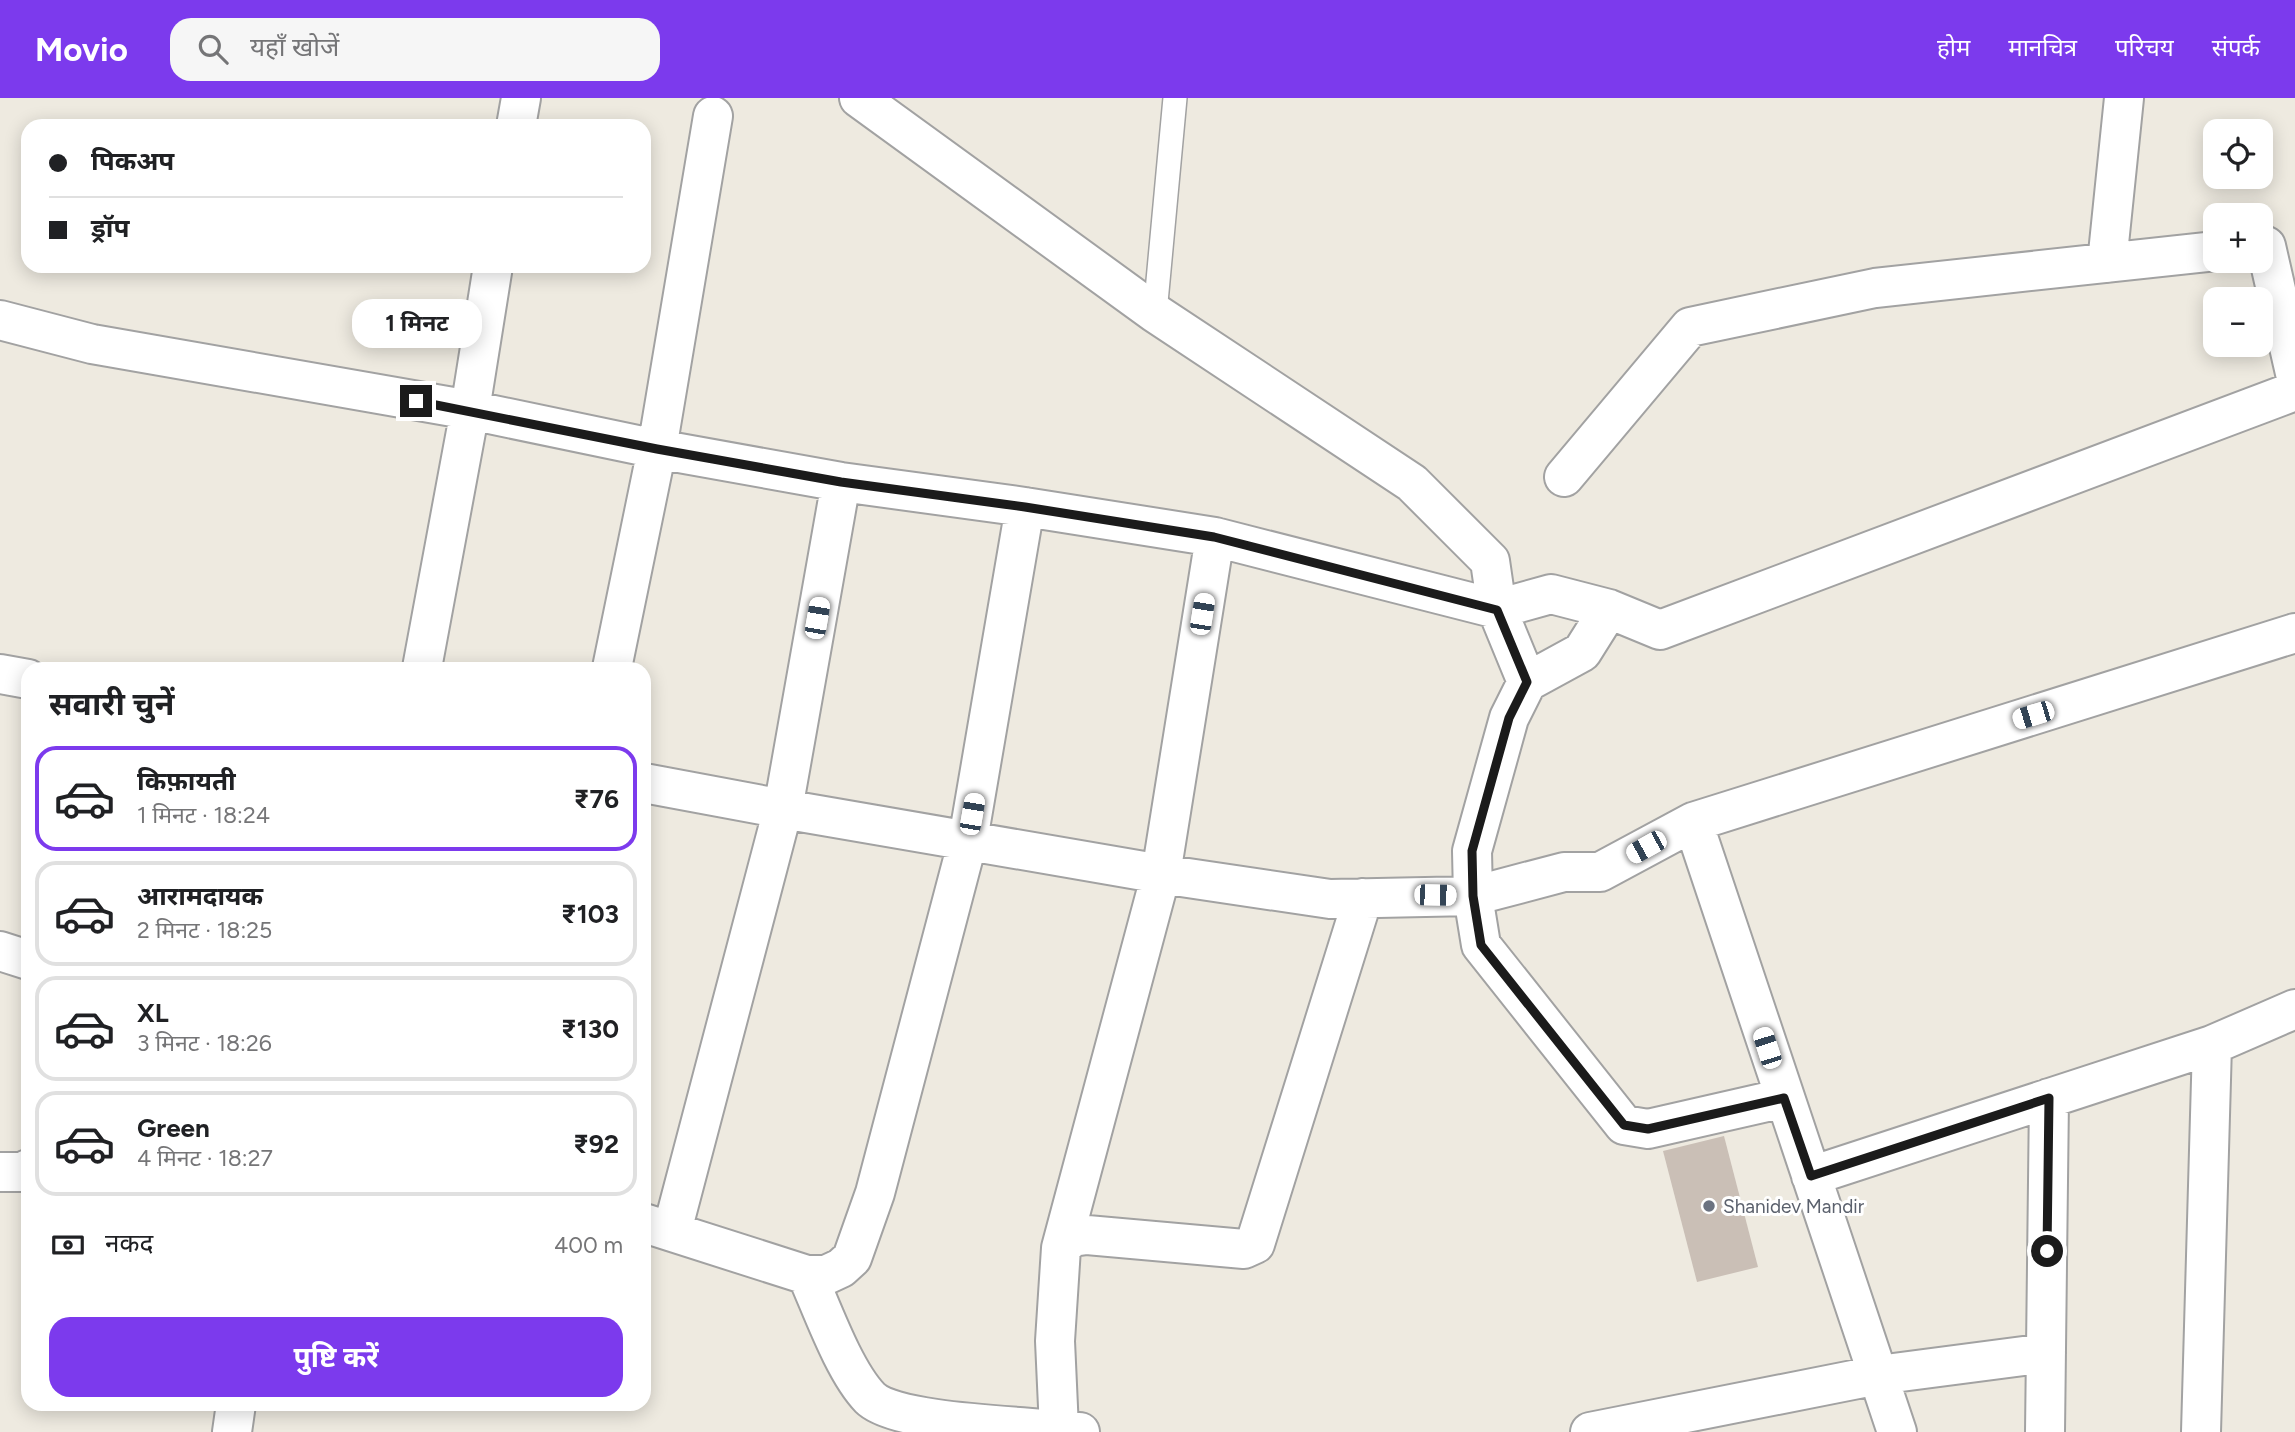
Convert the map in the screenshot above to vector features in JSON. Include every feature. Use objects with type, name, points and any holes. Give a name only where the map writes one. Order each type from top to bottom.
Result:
[{"type":"street","points":[[517,119],[521,98]]},
{"type":"street","points":[[859,98],[1155,313],[1412,483],[1490,561],[1497,610],[1527,682]]},
{"type":"street","points":[[2106,263],[2124,98]]},
{"type":"street","points":[[613,662],[657,449],[713,116]]},
{"type":"street","points":[[2274,244],[2295,373]]},
{"type":"street","points":[[1564,477],[1690,327],[1875,288],[2203,252]]},
{"type":"street","points":[[423,662],[470,410],[492,273]]},
{"type":"street","points":[[0,320],[92,344],[470,410],[657,449],[841,482],[1025,507],[1214,537],[1497,610],[1551,594],[1609,610],[1660,630],[2295,391]]},
{"type":"street","points":[[841,482],[783,809],[658,1227],[807,1275],[826,1275],[842,1268],[852,1258],[875,1193],[968,840],[1025,507]]},
{"type":"street","points":[[807,1275],[857,1381],[873,1401],[923,1425],[1069,1431],[1055,1341],[1061,1248],[1161,874],[1214,537]]},
{"type":"street","points":[[1609,610],[1582,652],[1527,682],[1509,718],[1472,851],[1473,896],[1481,945],[1624,1125],[1648,1129],[1784,1098]]},
{"type":"street","points":[[651,784],[1161,874],[1330,899],[1473,896],[1564,872],[1600,872],[1693,822],[2295,634]]},
{"type":"street","points":[[0,674],[21,678]]},
{"type":"street","points":[[1693,822],[1897,1432]]},
{"type":"street","points":[[1061,1248],[1072,1237],[1087,1235],[1244,1250],[1255,1244],[1363,898]]},
{"type":"street","points":[[0,951],[21,958]]},
{"type":"street","points":[[1811,1176],[2212,1045],[2295,1009]]},
{"type":"street","points":[[2201,1432],[2212,1045]]},
{"type":"street","points":[[2045,1432],[2049,1098]]},
{"type":"street","points":[[0,1172],[21,1172]]},
{"type":"street","points":[[1590,1432],[1878,1375],[2046,1353]]},
{"type":"street","points":[[232,1432],[235,1411]]},
{"type":"lane","points":[[1155,313],[1175,98]]},
{"type":"building","points":[[1724,1136],[1758,1267],[1697,1282],[1663,1151]]},
{"type":"place","name":"Shanidev Mandir","points":[[1709,1206]]},
{"type":"route","points":[[416,401],[841,482],[1025,507],[1214,537],[1497,610],[1527,682],[1509,718],[1472,851],[1473,896],[1481,945],[1624,1125],[1648,1129],[1784,1098],[1811,1176],[2049,1098],[2047,1251]]}]
